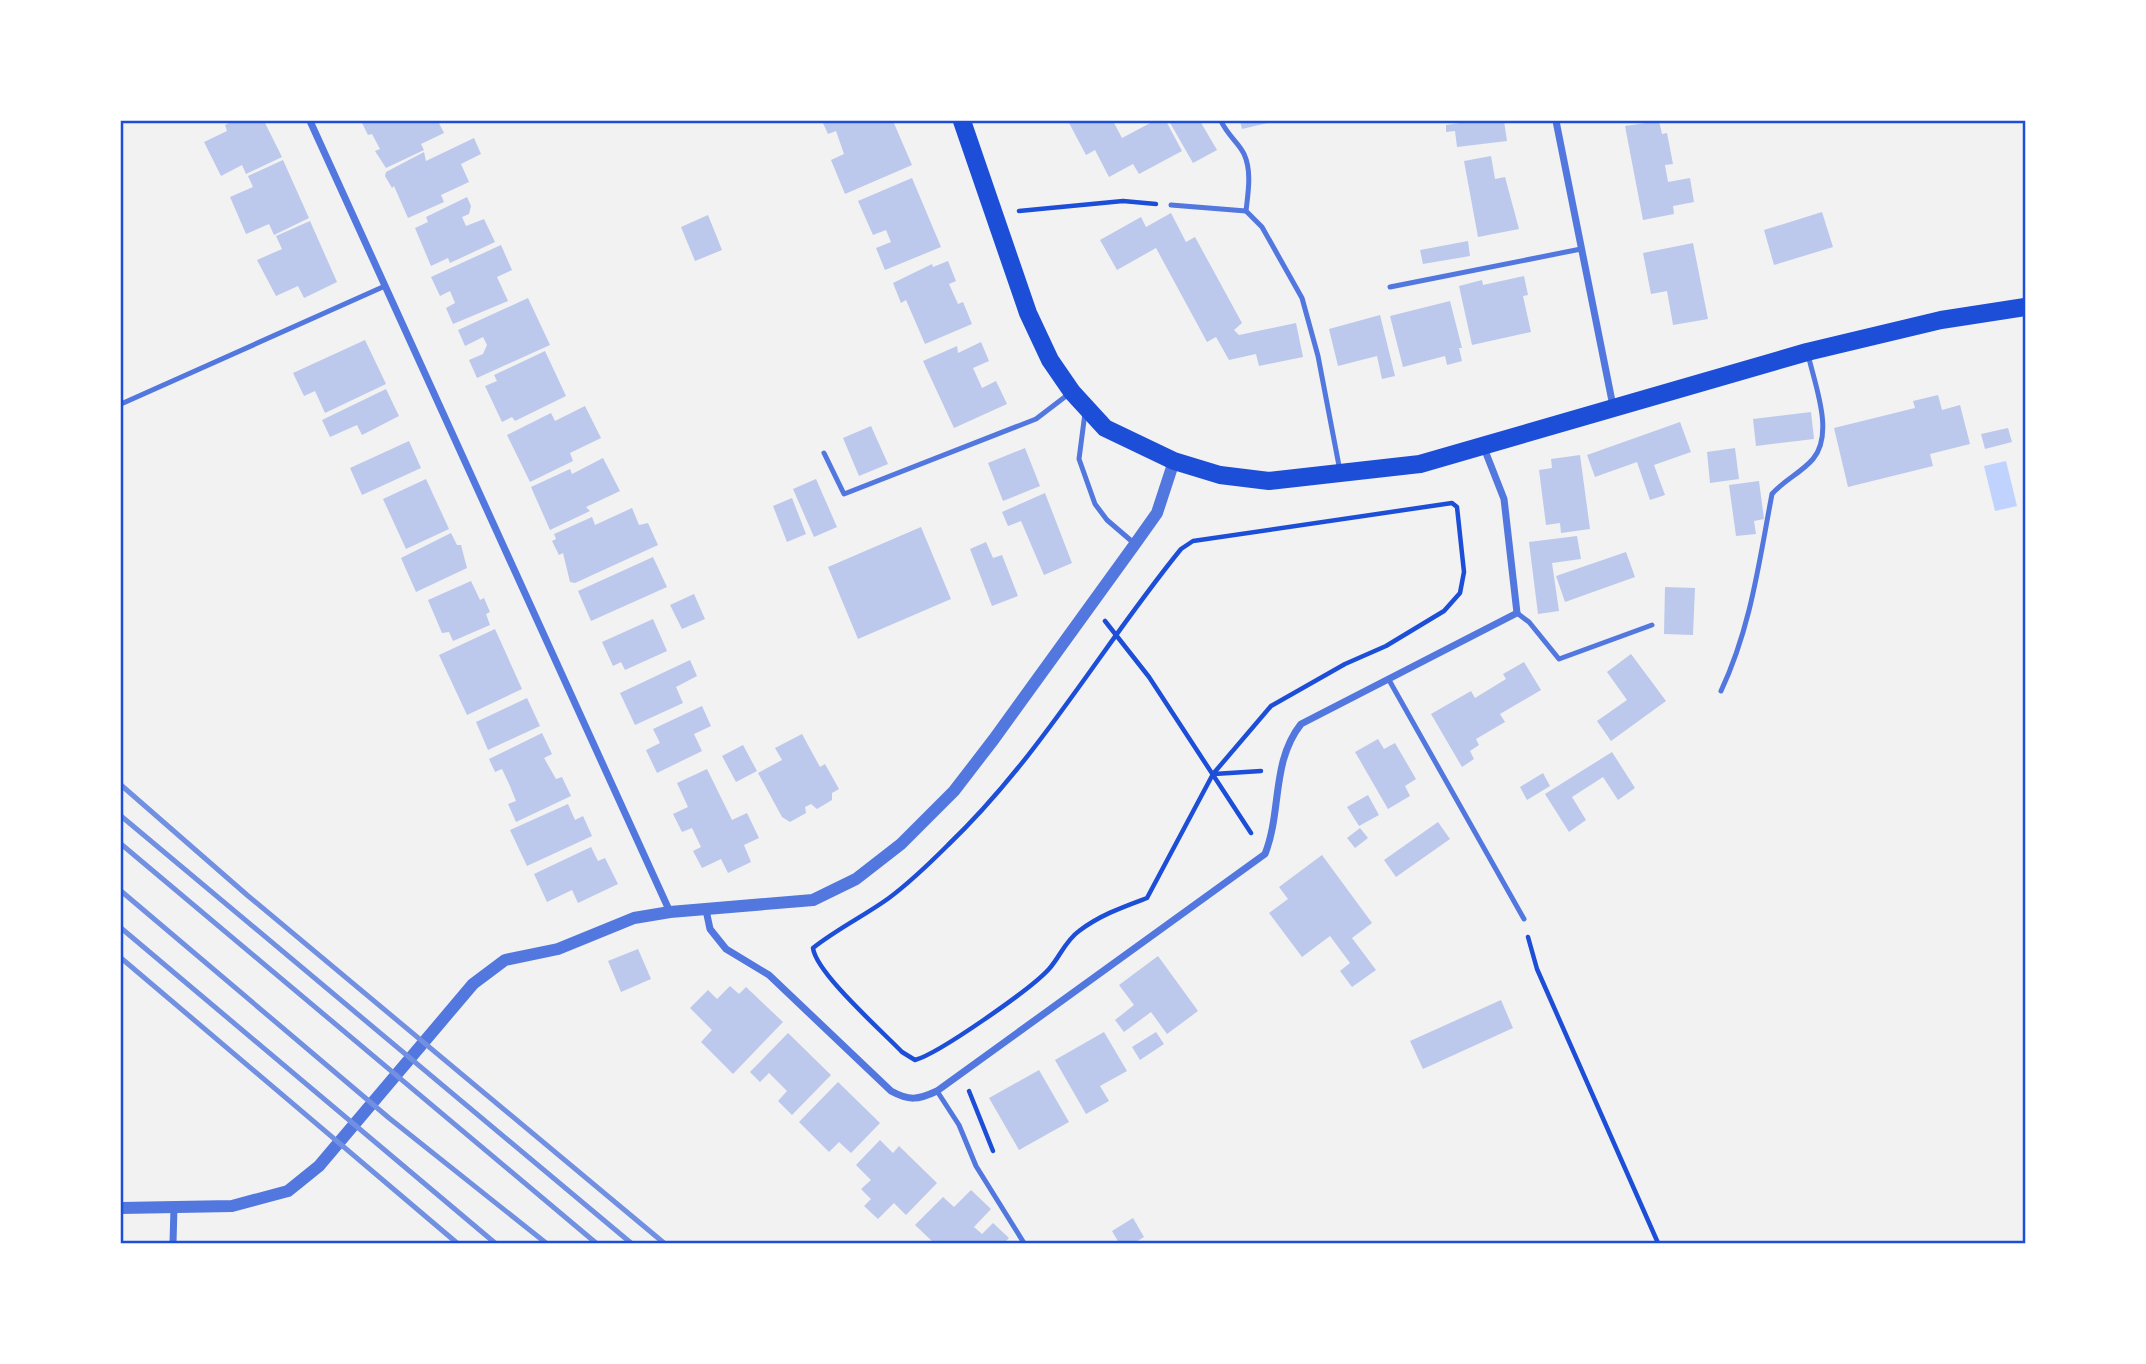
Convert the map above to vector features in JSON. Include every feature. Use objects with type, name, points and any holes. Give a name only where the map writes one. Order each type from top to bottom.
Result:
[{"type":"main road","points":[[962,121],[1028,313],[1050,360],[1072,391],[1105,428],[1174,461],[1220,475],[1269,481],[1420,464],[1484,448],[1613,407],[1807,352],[1941,320],[2025,307]]},
{"type":"street","points":[[310,121],[670,912]]},
{"type":"street","points":[[1556,121],[1613,407]]},
{"type":"street","points":[[706,910],[710,929],[726,949],[769,975],[891,1091],[905,1099],[918,1100],[937,1091],[1265,854],[1273,832],[1279,770],[1288,741],[1301,724],[1517,613],[1504,499],[1484,448]]},
{"type":"street","points":[[121,1208],[232,1206],[288,1191],[319,1166],[473,984],[505,960],[558,948],[634,918],[670,912],[813,900],[856,879],[901,844],[954,791],[1157,513],[1174,461]]},
{"type":"street","points":[[173,1243],[174,1207]]},
{"type":"lane","points":[[1221,121],[1228,136],[1244,153],[1249,178],[1246,211]]},
{"type":"lane","points":[[1171,205],[1246,211],[1262,228],[1302,298],[1318,356],[1340,474]]},
{"type":"lane","points":[[1390,287],[1581,249]]},
{"type":"lane","points":[[121,404],[385,286]]},
{"type":"lane","points":[[1721,691],[1738,655],[1752,606],[1772,494],[1802,470],[1815,456],[1822,443],[1822,424],[1807,352]]},
{"type":"lane","points":[[824,453],[844,494],[1036,419],[1072,391]]},
{"type":"lane","points":[[1085,408],[1079,459],[1096,504],[1107,520],[1135,544]]},
{"type":"lane","points":[[1517,613],[1529,622],[1559,659],[1652,625]]},
{"type":"lane","points":[[1389,680],[1524,919]]},
{"type":"lane","points":[[937,1091],[959,1125],[976,1166],[1024,1243]]},
{"type":"path","points":[[995,220],[1024,209],[1123,201],[1171,205]]},
{"type":"path","points":[[1452,503],[1457,507],[1464,572],[1460,593],[1444,611],[1386,646],[1345,664],[1271,706],[1213,774],[1147,898],[1104,914],[1076,932],[1049,969],[928,1057],[915,1060],[902,1052],[832,981],[814,956],[813,948],[839,928],[888,899],[949,845],[989,802],[1047,731],[1115,634],[1181,549],[1193,541],[1452,503]]},
{"type":"path","points":[[1092,604],[1149,677],[1265,854]]},
{"type":"path","points":[[1213,774],[1279,770]]},
{"type":"path","points":[[1524,919],[1536,969],[1658,1243]]},
{"type":"path","points":[[958,1076],[969,1091],[997,1162]]},
{"type":"water","points":[[2006,461],[2017,506],[1995,511],[1984,466]]},
{"type":"building","points":[[233,121],[264,121],[282,157],[246,174],[242,165],[221,176],[204,142],[227,131],[225,125]]},
{"type":"building","points":[[361,121],[438,121],[444,133],[421,144],[424,150],[386,168],[375,151],[380,149]]},
{"type":"building","points":[[822,121],[893,121],[912,165],[845,194],[831,160],[844,154],[836,131],[828,134]]},
{"type":"building","points":[[1068,121],[1113,121],[1122,138],[1154,121],[1166,121],[1182,151],[1139,174],[1133,164],[1109,177],[1095,150],[1086,155]]},
{"type":"building","points":[[1169,121],[1200,121],[1217,150],[1193,163]]},
{"type":"building","points":[[1240,121],[1271,121],[1272,122],[1242,129]]},
{"type":"building","points":[[1504,121],[1507,141],[1457,147],[1455,131],[1446,132],[1446,125]]},
{"type":"building","points":[[1659,121],[1662,134],[1667,133],[1673,164],[1665,165],[1668,182],[1690,178],[1694,202],[1673,206],[1674,214],[1643,220],[1625,126]]},
{"type":"building","points":[[474,138],[481,154],[461,164],[469,182],[441,195],[444,202],[408,218],[394,186],[392,188],[385,176],[386,172],[424,152],[426,161]]},
{"type":"building","points":[[1491,156],[1495,179],[1505,177],[1519,229],[1478,237],[1464,161]]},
{"type":"building","points":[[283,160],[309,218],[274,235],[269,224],[246,234],[230,197],[253,187],[248,176]]},
{"type":"building","points":[[912,178],[941,247],[885,270],[876,248],[891,242],[886,230],[873,235],[858,201]]},
{"type":"building","points":[[467,197],[471,206],[469,214],[462,217],[466,226],[484,219],[495,242],[450,263],[448,258],[431,266],[415,228],[428,222],[426,217]]},
{"type":"building","points":[[1822,212],[1833,247],[1774,265],[1764,230]]},
{"type":"building","points":[[1171,213],[1186,242],[1195,237],[1242,323],[1234,330],[1239,335],[1296,323],[1303,357],[1259,366],[1256,354],[1229,360],[1216,337],[1207,342],[1156,248],[1117,270],[1100,240],[1141,217],[1146,227]]},
{"type":"building","points":[[708,215],[722,250],[695,261],[681,227]]},
{"type":"building","points":[[310,221],[337,282],[304,298],[298,286],[276,296],[257,260],[282,249],[276,236]]},
{"type":"building","points":[[1468,241],[1470,256],[1423,264],[1420,250]]},
{"type":"building","points":[[1693,243],[1708,319],[1673,325],[1667,291],[1651,294],[1643,253]]},
{"type":"building","points":[[501,245],[512,270],[497,277],[508,301],[453,324],[446,308],[455,303],[450,291],[440,296],[431,277]]},
{"type":"building","points":[[948,261],[956,281],[949,284],[958,304],[963,302],[972,324],[925,344],[906,300],[901,303],[893,283],[932,264],[933,267]]},
{"type":"building","points":[[1524,276],[1528,295],[1523,296],[1531,332],[1472,345],[1459,286],[1482,280],[1483,285]]},
{"type":"building","points":[[528,298],[550,345],[477,378],[469,360],[483,354],[487,345],[483,337],[465,346],[458,330]]},
{"type":"building","points":[[1450,301],[1462,348],[1459,348],[1462,361],[1447,365],[1445,356],[1403,367],[1390,316]]},
{"type":"building","points":[[1380,315],[1395,376],[1382,379],[1377,356],[1338,366],[1329,329]]},
{"type":"building","points":[[365,340],[386,384],[325,413],[315,391],[304,396],[293,373]]},
{"type":"building","points":[[981,342],[989,361],[973,368],[982,388],[996,381],[1007,404],[954,428],[923,361],[957,346],[958,353]]},
{"type":"building","points":[[545,351],[566,396],[515,421],[512,417],[502,422],[485,386],[497,381],[494,375]]},
{"type":"building","points":[[386,389],[399,416],[362,435],[357,425],[330,437],[322,420]]},
{"type":"building","points":[[1938,395],[1942,410],[1960,405],[1970,444],[1930,454],[1933,466],[1848,487],[1834,428],[1915,408],[1913,401]]},
{"type":"building","points":[[585,406],[601,438],[570,453],[573,461],[530,482],[507,435],[551,413],[555,421]]},
{"type":"building","points":[[1811,412],[1814,439],[1756,446],[1753,419]]},
{"type":"building","points":[[1680,422],[1691,452],[1654,465],[1665,495],[1650,500],[1637,462],[1595,477],[1587,455]]},
{"type":"building","points":[[871,426],[888,464],[859,476],[843,438]]},
{"type":"building","points":[[2008,428],[2012,442],[1985,449],[1981,434]]},
{"type":"building","points":[[409,441],[421,468],[362,495],[350,468]]},
{"type":"building","points":[[1025,448],[1040,486],[1003,501],[988,463]]},
{"type":"building","points":[[1735,448],[1739,479],[1710,483],[1707,452]]},
{"type":"building","points":[[1580,455],[1590,529],[1561,533],[1560,523],[1546,525],[1539,470],[1552,468],[1551,459]]},
{"type":"building","points":[[603,458],[620,491],[586,507],[590,511],[550,530],[531,487],[570,469],[572,474]]},
{"type":"building","points":[[426,479],[449,529],[406,549],[383,499]]},
{"type":"building","points":[[816,479],[837,527],[814,537],[793,489]]},
{"type":"building","points":[[1759,481],[1764,519],[1754,521],[1756,534],[1736,536],[1729,485]]},
{"type":"building","points":[[1045,493],[1072,563],[1044,575],[1021,521],[1008,526],[1002,512]]},
{"type":"building","points":[[792,498],[806,534],[787,542],[773,506]]},
{"type":"building","points":[[632,508],[639,525],[648,523],[658,545],[575,583],[570,582],[563,553],[559,555],[552,541],[556,539],[554,534],[592,517],[595,525]]},
{"type":"building","points":[[921,527],[951,599],[858,639],[828,567]]},
{"type":"building","points":[[451,533],[457,545],[461,545],[467,568],[416,592],[401,558]]},
{"type":"building","points":[[1577,536],[1581,559],[1552,563],[1559,611],[1538,614],[1529,542]]},
{"type":"building","points":[[986,542],[993,558],[1002,555],[1018,596],[992,606],[970,549]]},
{"type":"building","points":[[1626,552],[1635,577],[1565,602],[1556,576]]},
{"type":"building","points":[[653,557],[667,587],[591,621],[578,591]]},
{"type":"building","points":[[471,581],[480,600],[484,598],[490,612],[486,614],[490,625],[453,641],[449,632],[442,633],[428,600]]},
{"type":"building","points":[[1665,587],[1695,588],[1693,635],[1664,634]]},
{"type":"building","points":[[694,594],[705,619],[682,629],[670,605]]},
{"type":"building","points":[[653,619],[667,651],[625,670],[621,662],[613,666],[602,642]]},
{"type":"building","points":[[495,629],[522,689],[467,715],[439,655]]},
{"type":"building","points":[[1631,654],[1666,701],[1611,741],[1597,721],[1627,700],[1607,672]]},
{"type":"building","points":[[690,660],[697,676],[676,687],[683,703],[635,725],[620,693]]},
{"type":"building","points":[[1524,662],[1541,690],[1500,714],[1505,722],[1476,739],[1479,745],[1470,751],[1474,759],[1462,767],[1431,714],[1471,691],[1475,698],[1506,679],[1503,674]]},
{"type":"building","points":[[527,698],[540,726],[488,750],[476,722]]},
{"type":"building","points":[[702,706],[711,726],[694,734],[702,751],[657,773],[646,750],[660,743],[653,729]]},
{"type":"building","points":[[542,733],[552,754],[544,758],[556,779],[562,777],[571,796],[516,822],[508,804],[516,801],[510,786],[502,769],[495,772],[489,759]]},
{"type":"building","points":[[802,734],[820,767],[825,764],[839,789],[832,793],[832,800],[817,809],[811,804],[805,807],[806,813],[790,822],[782,817],[758,773],[782,760],[775,748]]},
{"type":"building","points":[[1378,739],[1384,749],[1395,743],[1416,779],[1405,786],[1410,796],[1388,809],[1355,752]]},
{"type":"building","points":[[743,745],[757,771],[736,782],[722,756]]},
{"type":"building","points":[[1612,752],[1635,788],[1618,800],[1603,777],[1572,797],[1586,820],[1569,832],[1545,794]]},
{"type":"building","points":[[707,769],[732,820],[747,813],[759,838],[744,845],[751,862],[728,873],[721,859],[702,868],[693,851],[701,847],[692,828],[682,832],[673,814],[688,807],[677,783]]},
{"type":"building","points":[[1543,773],[1550,786],[1527,800],[1520,787]]},
{"type":"building","points":[[1368,795],[1379,815],[1359,826],[1347,807]]},
{"type":"building","points":[[568,804],[575,820],[583,816],[592,836],[527,866],[510,830]]},
{"type":"building","points":[[1438,822],[1450,839],[1396,877],[1384,860]]},
{"type":"building","points":[[1360,828],[1368,838],[1355,848],[1347,838]]},
{"type":"building","points":[[591,847],[598,861],[605,858],[618,884],[578,903],[572,890],[547,902],[534,874]]},
{"type":"building","points":[[1322,855],[1372,923],[1352,938],[1376,970],[1352,987],[1340,971],[1350,963],[1330,936],[1302,957],[1269,913],[1288,899],[1279,887]]},
{"type":"building","points":[[638,949],[651,979],[621,992],[608,961]]},
{"type":"building","points":[[1158,956],[1198,1011],[1167,1034],[1151,1012],[1124,1032],[1115,1020],[1134,1005],[1119,985]]},
{"type":"building","points":[[730,986],[739,994],[746,987],[783,1022],[733,1074],[701,1042],[712,1030],[690,1008],[708,990],[717,999]]},
{"type":"building","points":[[1501,1000],[1513,1028],[1423,1069],[1410,1041]]},
{"type":"building","points":[[1104,1032],[1127,1071],[1100,1086],[1109,1101],[1086,1114],[1055,1060]]},
{"type":"building","points":[[1156,1032],[1164,1044],[1140,1060],[1132,1047]]},
{"type":"building","points":[[788,1033],[831,1075],[792,1115],[778,1101],[787,1091],[769,1073],[760,1082],[750,1072]]},
{"type":"building","points":[[1039,1070],[1069,1122],[1019,1150],[989,1098]]},
{"type":"building","points":[[838,1082],[880,1123],[851,1153],[839,1142],[829,1152],[799,1122]]},
{"type":"building","points":[[880,1140],[893,1153],[899,1146],[937,1183],[906,1215],[894,1203],[878,1219],[864,1206],[871,1199],[861,1189],[871,1180],[856,1165]]},
{"type":"building","points":[[971,1190],[991,1209],[974,1227],[982,1234],[993,1223],[1009,1238],[1004,1243],[934,1243],[915,1225],[943,1197],[954,1207]]},
{"type":"building","points":[[1133,1218],[1144,1237],[1134,1243],[1119,1243],[1112,1231]]},
{"type":"railway","points":[[121,785],[247,895],[664,1243]]},
{"type":"railway","points":[[121,816],[631,1243]]},
{"type":"railway","points":[[121,844],[596,1243]]},
{"type":"railway","points":[[121,891],[389,1118],[546,1243]]},
{"type":"railway","points":[[121,928],[495,1243]]},
{"type":"railway","points":[[121,958],[457,1243]]}]
